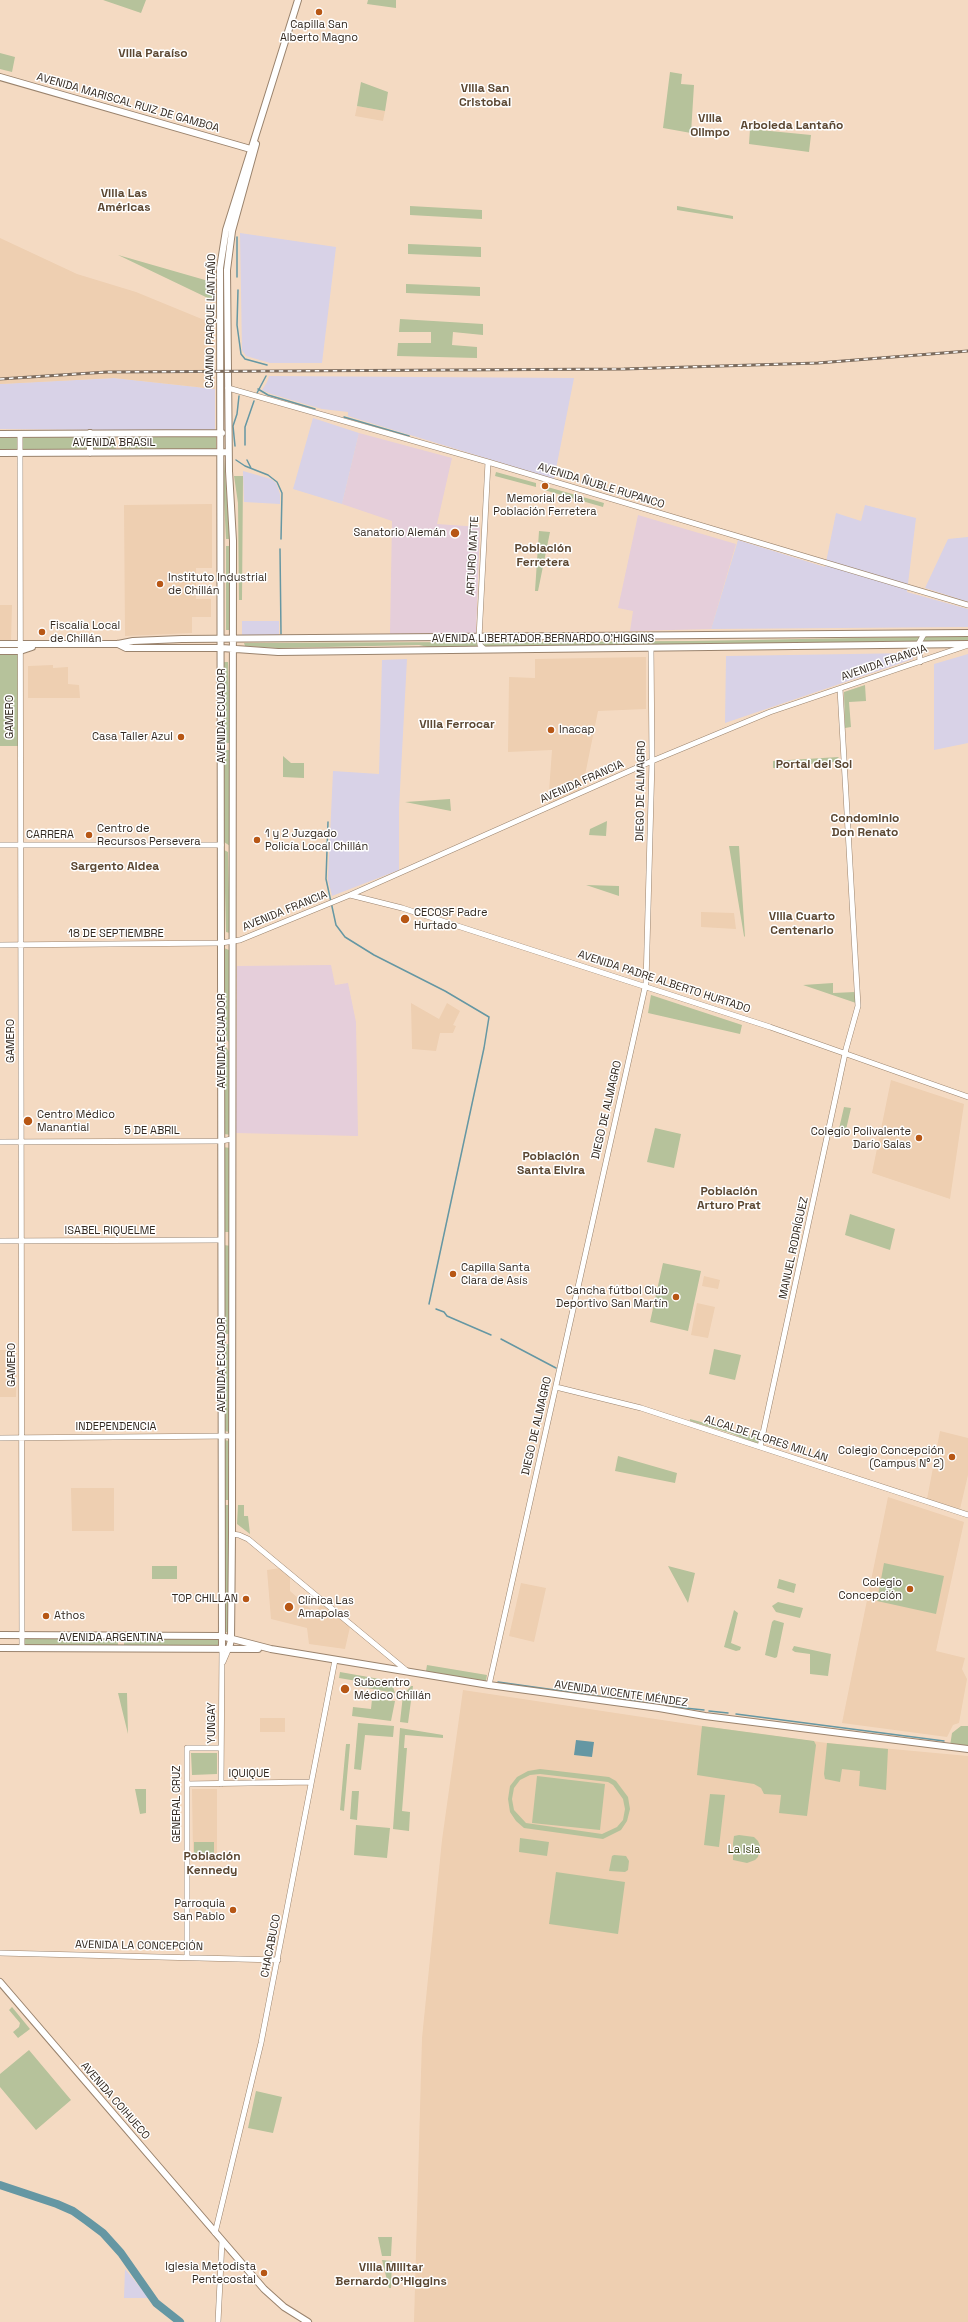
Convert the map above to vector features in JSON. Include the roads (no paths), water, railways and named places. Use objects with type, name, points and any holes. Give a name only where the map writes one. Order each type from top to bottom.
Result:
[{"type":"main road","name":"CAMINO PARQUE LANTAÑO","points":[[228,433],[228,249],[260,120],[298,0]]},
{"type":"main road","name":"AVENIDA MARISCAL RUIZ DE GAMBOA","points":[[0,77],[253,149]]},
{"type":"main road","name":"CAMINO PARQUE LANTAÑO","points":[[220,433],[221,258],[226,230],[253,149]]},
{"type":"main road","points":[[90,433],[90,453]]},
{"type":"main road","name":"AVENIDA ECUADOR","points":[[220,433],[222,639],[222,1648]]},
{"type":"main road","name":"AVENIDA BRASIL","points":[[0,434],[228,433]]},
{"type":"main road","name":"AVENIDA ECUADOR","points":[[228,433],[232,513],[232,1534],[231,1640],[229,1648]]},
{"type":"main road","name":"AVENIDA BRASIL","points":[[0,453],[228,452]]},
{"type":"main road","name":"AVENIDA LIBERTADOR BERNARDO O'HIGGINS","points":[[0,651],[38,645],[118,644],[160,639],[499,638],[968,633]]},
{"type":"main road","points":[[793,646],[795,642],[794,635]]},
{"type":"main road","points":[[499,638],[497,644],[500,649]]},
{"type":"main road","name":"AVENIDA LIBERTADOR BERNARDO O'HIGGINS","points":[[0,644],[20,647]]},
{"type":"main road","name":"AVENIDA LIBERTADOR BERNARDO O'HIGGINS","points":[[118,644],[126,648],[222,648],[278,652],[968,645]]},
{"type":"main road","points":[[221,845],[232,853]]},
{"type":"main road","points":[[221,1042],[227,1044],[232,1053]]},
{"type":"main road","points":[[221,1233],[226,1230],[232,1232]]},
{"type":"main road","name":"AVENIDA ARGENTINA","points":[[0,1635],[221,1636]]},
{"type":"main road","name":"AVENIDA VICENTE MÉNDEZ","points":[[221,1636],[231,1640],[271,1649],[489,1685],[659,1708],[705,1716],[968,1749]]},
{"type":"main road","name":"AVENIDA ARGENTINA","points":[[0,1648],[222,1648]]},
{"type":"main road","name":"AVENIDA VICENTE MÉNDEZ","points":[[222,1648],[271,1649]]},
{"type":"main road","name":"AVENIDA COIHUECO","points":[[0,1982],[222,2241],[272,2297],[308,2322]]},
{"type":"street","name":"AVENIDA ÑUBLE RUPANCO","points":[[228,388],[488,462],[968,605]]},
{"type":"street","name":"GAMERO","points":[[20,434],[22,1648]]},
{"type":"street","name":"ARTURO MATTE","points":[[484,649],[480,645],[479,638],[488,462]]},
{"type":"street","points":[[920,662],[919,645],[924,634]]},
{"type":"street","name":"AVENIDA FRANCIA","points":[[231,942],[350,895],[652,761],[770,712],[968,645]]},
{"type":"street","name":"DIEGO DE ALMAGRO","points":[[489,1685],[645,987],[652,761],[651,648]]},
{"type":"street","name":"MANUEL RODRÍGUEZ","points":[[760,1447],[846,1053],[857,1012],[858,999],[840,689]]},
{"type":"street","name":"CARRERA","points":[[0,845],[221,845]]},
{"type":"street","name":"AVENIDA PADRE ALBERTO HURTADO","points":[[350,895],[402,908],[645,987],[846,1053],[968,1097]]},
{"type":"street","name":"18 DE SEPTIEMBRE","points":[[0,945],[231,942]]},
{"type":"street","name":"5 DE ABRIL","points":[[0,1142],[221,1141],[232,1139]]},
{"type":"street","name":"ISABEL RIQUELME","points":[[0,1241],[221,1240]]},
{"type":"street","name":"ALCALDE FLORES MILLÁN","points":[[556,1387],[636,1407],[968,1515]]},
{"type":"street","name":"INDEPENDENCIA","points":[[0,1438],[232,1436]]},
{"type":"street","points":[[232,1534],[248,1539],[407,1672]]},
{"type":"street","name":"YUNGAY","points":[[221,1784],[222,1648]]},
{"type":"street","name":"YUNGAY","points":[[222,1663],[229,1648]]},
{"type":"street","name":"CHACABUCO","points":[[216,2233],[261,2043],[335,1660]]},
{"type":"street","name":"GENERAL CRUZ","points":[[187,1957],[187,1748],[221,1748]]},
{"type":"street","name":"IQUIQUE","points":[[187,1784],[312,1782]]},
{"type":"street","name":"AVENIDA LA CONCEPCIÓN","points":[[0,1953],[278,1960]]},
{"type":"street","points":[[218,2322],[222,2241]]},
{"type":"water","points":[[576,1740],[594,1742],[592,1757],[574,1755]]},
{"type":"waterway","points":[[237,237],[237,277]]},
{"type":"waterway","points":[[238,290],[237,325],[241,354],[245,359],[267,365]]},
{"type":"waterway","points":[[257,393],[266,376]]},
{"type":"waterway","points":[[258,389],[268,395],[315,409]]},
{"type":"waterway","points":[[235,446],[233,426],[237,414],[239,396]]},
{"type":"waterway","points":[[245,445],[245,427],[254,401]]},
{"type":"waterway","points":[[344,417],[409,436]]},
{"type":"waterway","points":[[236,460],[245,466],[268,475],[277,482],[282,493],[281,539]]},
{"type":"waterway","points":[[247,460],[251,468]]},
{"type":"waterway","points":[[280,549],[281,634]]},
{"type":"waterway","points":[[328,822],[326,879],[336,925],[345,937],[374,955],[445,991],[489,1017],[484,1048],[429,1304]]},
{"type":"waterway","points":[[436,1309],[444,1312],[447,1316],[491,1335]]},
{"type":"waterway","points":[[501,1339],[556,1368]]},
{"type":"waterway","points":[[498,1682],[655,1704]]},
{"type":"waterway","points":[[665,1706],[704,1710]]},
{"type":"waterway","points":[[709,1711],[728,1713]]},
{"type":"waterway","points":[[736,1714],[944,1741]]},
{"type":"waterway","points":[[0,2185],[57,2204],[73,2211],[103,2233],[121,2253],[156,2303],[180,2322]]},
{"type":"railway","points":[[0,379],[107,372],[624,369],[818,363],[968,351]]},
{"type":"place","name":"Capilla San Alberto Magno","points":[[319,12]]},
{"type":"place","name":"Memorial de la Población Ferretera","points":[[545,486]]},
{"type":"place","name":"Sanatorio Alemán","points":[[455,533]]},
{"type":"place","name":"Instituto Industrial de Chillán","points":[[160,584]]},
{"type":"place","name":"Fiscalía Local de Chillán","points":[[42,632]]},
{"type":"place","name":"Inacap","points":[[551,730]]},
{"type":"place","name":"Casa Taller Azul","points":[[181,737]]},
{"type":"place","name":"Centro de Recursos Persevera","points":[[89,835]]},
{"type":"place","name":"1 y 2 Juzgado Policía Local Chillán","points":[[257,840]]},
{"type":"place","name":"CECOSF Padre Hurtado","points":[[405,919]]},
{"type":"place","name":"Centro Médico Manantial","points":[[28,1121]]},
{"type":"place","name":"Colegio Polivalente Darío Salas","points":[[919,1138]]},
{"type":"place","name":"Capilla Santa Clara de Asís","points":[[453,1274]]},
{"type":"place","name":"Cancha fútbol Club Deportivo San Martín","points":[[676,1297]]},
{"type":"place","name":"Colegio Concepción (Campus N° 2)","points":[[952,1457]]},
{"type":"place","name":"Colegio Concepción","points":[[910,1589]]},
{"type":"place","name":"TOP CHILLAN","points":[[246,1599]]},
{"type":"place","name":"Clínica Las Amapolas","points":[[289,1607]]},
{"type":"place","name":"Athos","points":[[46,1616]]},
{"type":"place","name":"Subcentro Médico Chillán","points":[[345,1689]]},
{"type":"place","name":"Parroquia San Pablo","points":[[233,1910]]},
{"type":"place","name":"Iglesia Metodista Pentecostal","points":[[264,2273]]},
{"type":"district","name":"Villa Paraíso","points":[[153,54]]},
{"type":"district","name":"Villa San Cristobal","points":[[485,96]]},
{"type":"district","name":"Villa Olimpo","points":[[710,126]]},
{"type":"district","name":"Arboleda Lantaño","points":[[792,126]]},
{"type":"district","name":"Villa Las Américas","points":[[124,201]]},
{"type":"district","name":"Población Ferretera","points":[[543,556]]},
{"type":"district","name":"Villa Ferrocar","points":[[457,725]]},
{"type":"district","name":"Portal del Sol","points":[[814,765]]},
{"type":"district","name":"Condominio Don Renato","points":[[865,826]]},
{"type":"district","name":"Sargento Aldea","points":[[115,867]]},
{"type":"district","name":"Villa Cuarto Centenario","points":[[802,924]]},
{"type":"district","name":"Población Santa Elvira","points":[[551,1164]]},
{"type":"district","name":"Población Arturo Prat","points":[[729,1199]]},
{"type":"district","name":"Población Kennedy","points":[[212,1864]]},
{"type":"district","name":"Villa Militar Bernardo O'Higgins","points":[[391,2275]]},
{"type":"park label","name":"La Isla","points":[[744,1850]]}]
